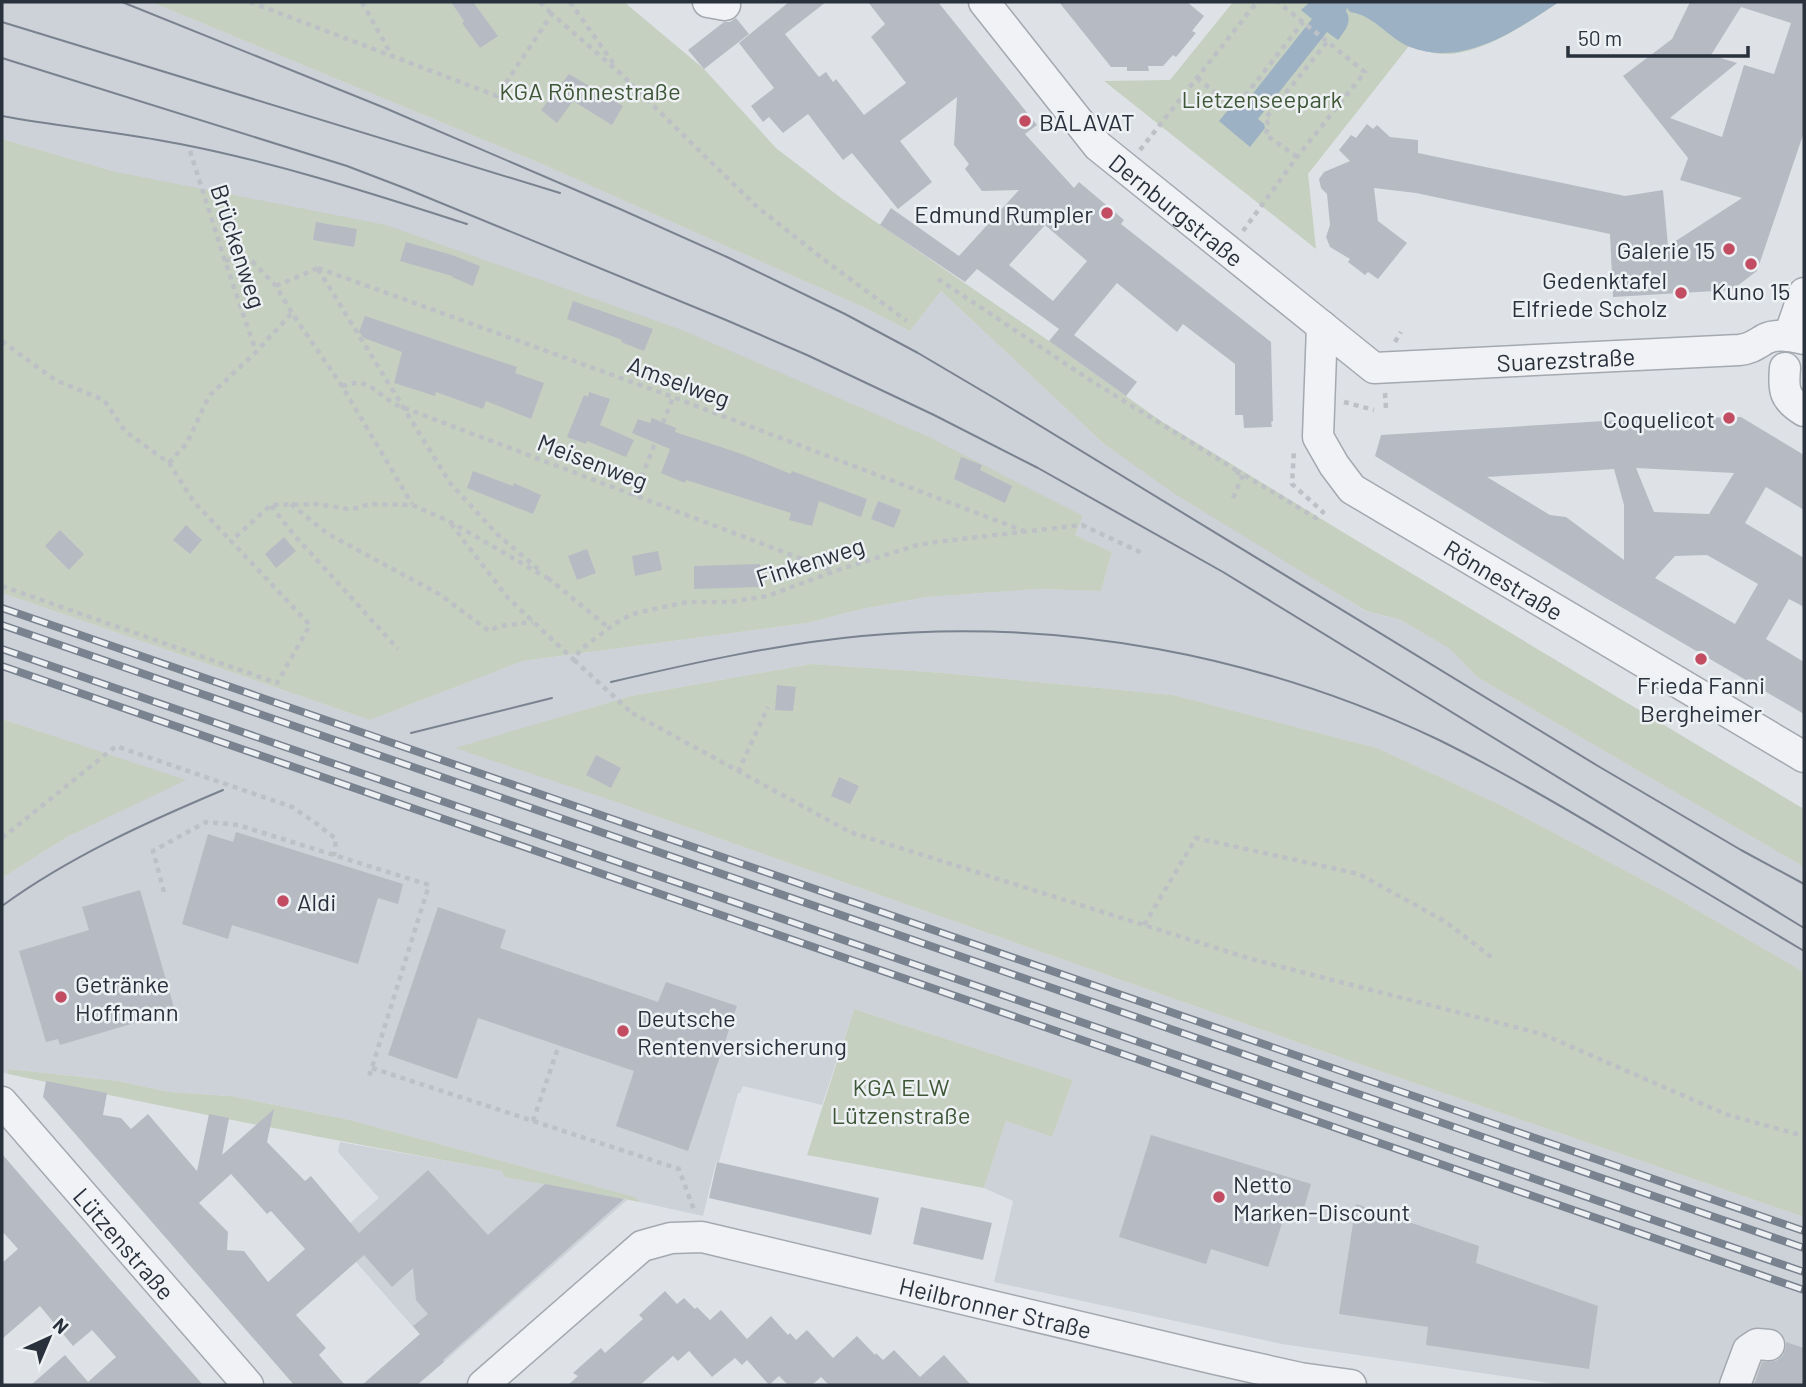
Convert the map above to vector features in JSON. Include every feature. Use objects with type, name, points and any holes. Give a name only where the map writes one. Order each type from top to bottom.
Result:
[{"type":"street","name":"Dernburgstraße","points":[[984,2],[1098,146],[1329,331]]},
{"type":"street","points":[[1797,338],[1804,293]]},
{"type":"street","name":"Suarezstraße","points":[[1329,331],[1374,368],[1739,350],[1749,349],[1766,338],[1797,338]]},
{"type":"street","name":"Rönnestraße","points":[[1329,331],[1318,437],[1334,465],[1353,489],[1804,757]]},
{"type":"street","points":[[1785,368],[1783,387],[1795,406],[1804,411]]},
{"type":"street","name":"Lützenstraße","points":[[2,1101],[248,1385]]},
{"type":"street","name":"Heilbronner Straße","points":[[484,1385],[642,1246],[671,1238],[702,1237],[1247,1376],[1300,1378],[1351,1385]]},
{"type":"street","points":[[1740,1384],[1748,1350],[1757,1344],[1769,1345]]},
{"type":"path","points":[[250,2],[497,96],[552,13]]},
{"type":"path","points":[[362,2],[392,56]]},
{"type":"path","points":[[540,2],[620,73],[756,206],[907,321]]},
{"type":"path","points":[[570,2],[620,73]]},
{"type":"path","points":[[1160,125],[1257,2]]},
{"type":"path","points":[[1263,203],[1365,72],[1278,2]]},
{"type":"path","points":[[1197,78],[1227,102],[1234,99],[1241,101],[1305,24]]},
{"type":"path","points":[[1297,157],[1265,134],[1269,128],[1265,119],[1325,40]]},
{"type":"path","name":"Brückenweg","points":[[190,151],[256,352]]},
{"type":"path","points":[[225,261],[240,255],[249,258],[275,286],[342,386],[412,505]]},
{"type":"path","points":[[275,286],[318,268],[450,483],[497,534],[609,628]]},
{"type":"path","name":"Amselweg","points":[[318,268],[673,397],[1025,531]]},
{"type":"path","points":[[938,279],[1090,380],[1240,474],[1316,518],[1323,513],[1292,484]]},
{"type":"path","points":[[169,463],[187,443],[209,396],[256,352],[292,313]]},
{"type":"path","points":[[2,341],[55,380],[104,400],[125,431],[169,463],[194,502],[310,625],[277,682],[2,586]]},
{"type":"path","name":"Meisenweg","points":[[342,386],[359,382],[371,387],[394,404],[835,571]]},
{"type":"path","points":[[663,423],[673,397]]},
{"type":"path","points":[[634,496],[655,443]]},
{"type":"path","points":[[1233,498],[1240,474]]},
{"type":"path","points":[[232,541],[271,505],[317,503],[348,509],[370,504],[412,505],[449,521],[549,579]]},
{"type":"path","points":[[291,504],[328,534],[439,594],[489,631],[499,626],[534,622]]},
{"type":"path","points":[[271,505],[295,536],[398,649]]},
{"type":"path","points":[[449,521],[509,598],[632,713],[850,832],[1251,959],[1542,1034],[1728,1115],[1804,1136]]},
{"type":"path","name":"Finkenweg","points":[[574,660],[580,650],[609,628],[636,613],[687,602],[730,602],[767,596],[835,571],[935,542],[1082,526],[1142,554]]},
{"type":"path","points":[[738,772],[768,707]]},
{"type":"path","points":[[2,838],[116,746],[292,807],[336,839],[334,856]]},
{"type":"path","points":[[164,892],[153,851],[206,822],[238,825],[429,885],[368,1080]]},
{"type":"path","points":[[1144,925],[1196,838],[1359,874],[1446,922],[1493,959]]},
{"type":"path","points":[[533,1121],[559,1045]]},
{"type":"path","points":[[372,1068],[679,1169],[697,1221]]},
{"type":"shaded area","points":[[2,2],[151,2],[542,164],[865,308],[910,331],[941,291],[1104,444],[1365,611],[1401,620],[1450,649],[1477,677],[1804,867],[1804,972],[1664,891],[1503,806],[1377,748],[1173,695],[944,673],[811,664],[631,696],[457,748],[1804,1217],[1804,1385],[1564,1385],[1282,1344],[994,1282],[1013,1201],[984,1188],[1006,1121],[1052,1137],[1073,1080],[854,1009],[822,1105],[743,1086],[738,1093],[719,1162],[716,1162],[703,1216],[640,1202],[634,1197],[350,1120],[231,1096],[170,1092],[118,1081],[10,1069],[8,1074],[2,1072],[2,878],[67,837],[184,780],[2,719],[2,593],[370,720],[523,661],[807,623],[927,597],[1038,589],[1101,591],[1112,552],[1075,535],[1083,516],[116,172],[2,139]]},
{"type":"shaded area","points":[[340,1142],[503,1171],[505,1177],[627,1200],[444,1362],[334,1237],[379,1198],[338,1152]]},
{"type":"green space","name":"KGA Rönnestraße","points":[[151,2],[624,2],[704,69],[776,148],[841,198],[1161,421],[1804,809],[1804,867],[1477,677],[1450,649],[1401,620],[1366,611],[1175,494],[1104,444],[941,291],[910,331],[865,308],[542,164]]},
{"type":"green space","name":"Lietzenseepark","points":[[1233,2],[1559,2],[1503,37],[1472,50],[1441,54],[1409,46],[1308,174],[1316,249],[1104,81],[1170,80]]},
{"type":"green space","points":[[2,139],[116,172],[386,225],[682,330],[931,438],[1083,516],[1075,535],[1112,552],[1101,591],[1038,589],[927,597],[807,623],[523,661],[370,720],[2,593]]},
{"type":"green space","points":[[811,664],[944,673],[1173,695],[1377,748],[1503,806],[1664,891],[1804,972],[1804,1217],[455,748],[631,696]]},
{"type":"green space","points":[[2,719],[186,780],[67,837],[2,878]]},
{"type":"green space","name":"KGA ELW Lützenstraße","points":[[854,1009],[1073,1080],[1052,1137],[1006,1121],[984,1188],[807,1155]]},
{"type":"green space","points":[[9,1069],[118,1081],[170,1092],[231,1096],[350,1120],[635,1197],[640,1202],[504,1177],[502,1171],[8,1074]]},
{"type":"water","points":[[1310,2],[1559,2],[1489,43],[1450,53],[1410,47],[1366,17],[1350,12],[1347,8],[1348,22],[1343,33],[1338,40],[1327,32],[1258,119],[1265,128],[1250,147],[1219,121],[1234,103],[1243,106],[1312,19],[1301,10]]},
{"type":"building","points":[[451,2],[473,2],[498,36],[480,48]]},
{"type":"building","points":[[789,2],[826,2],[785,34],[819,77],[826,72],[833,82],[836,79],[864,115],[906,83],[871,37],[885,24],[868,2],[938,2],[1037,125],[1025,134],[1074,188],[1079,182],[1124,220],[1121,224],[1271,342],[1272,427],[1244,428],[1243,415],[1235,415],[1235,364],[1183,324],[1177,332],[1117,283],[1074,335],[1137,382],[1126,396],[1049,341],[1059,329],[977,269],[965,282],[880,225],[891,208],[959,256],[1019,190],[982,191],[965,169],[969,164],[954,145],[957,97],[900,141],[932,182],[898,209],[852,153],[843,160],[808,114],[783,133],[769,117],[763,122],[751,106],[774,88],[739,43]],"holes":[[[1045,225],[1087,261],[1053,301],[1009,265]]]},
{"type":"building","points":[[1059,2],[1187,2],[1204,16],[1192,31],[1196,33],[1176,57],[1173,55],[1163,66],[1148,66],[1149,71],[1127,71],[1127,67],[1111,67]]},
{"type":"building","points":[[1690,2],[1804,2],[1804,132],[1757,271],[1732,290],[1613,297],[1610,234],[1416,193],[1374,188],[1378,221],[1407,243],[1378,279],[1368,272],[1365,275],[1348,262],[1350,259],[1330,247],[1326,237],[1330,225],[1327,194],[1321,188],[1319,179],[1324,172],[1350,161],[1339,150],[1351,135],[1356,138],[1367,124],[1373,129],[1377,125],[1390,137],[1418,140],[1418,153],[1625,196],[1663,190],[1668,246],[1742,198],[1680,180],[1688,158],[1623,76],[1672,39]],"holes":[[[1741,7],[1791,23],[1774,74],[1744,65],[1722,137],[1670,118],[1737,63],[1711,55]]]},
{"type":"building","points":[[736,18],[749,34],[704,69],[688,50],[724,22]]},
{"type":"building","points":[[569,74],[623,106],[612,125],[573,101],[557,123],[541,110]]},
{"type":"building","points":[[316,222],[357,229],[354,247],[313,240]]},
{"type":"building","points":[[406,242],[480,266],[473,286],[452,276],[400,261]]},
{"type":"building","points":[[573,301],[653,329],[644,351],[567,319]]},
{"type":"building","points":[[365,316],[517,367],[515,373],[544,383],[531,419],[486,401],[483,409],[436,392],[435,396],[394,383],[402,352],[364,338],[359,332]]},
{"type":"building","points":[[589,392],[610,399],[600,425],[634,440],[626,457],[587,441],[586,444],[567,437],[584,395],[588,397]]},
{"type":"building","points":[[1741,417],[1804,455],[1804,510],[1766,487],[1745,523],[1804,558],[1804,607],[1789,599],[1766,639],[1804,662],[1804,714],[1604,597],[1375,456],[1381,435],[1620,420]],"holes":[[[1636,468],[1734,473],[1709,514],[1654,512]],[[1614,469],[1624,505],[1624,560],[1566,517],[1550,515],[1487,477]],[[1707,555],[1758,584],[1735,624],[1655,578],[1675,556]]]},
{"type":"building","points":[[652,418],[676,428],[675,432],[867,499],[861,517],[819,501],[812,526],[789,520],[791,513],[686,480],[685,483],[661,473],[670,449],[632,433],[638,419],[650,423]]},
{"type":"building","points":[[961,457],[982,465],[980,470],[1012,486],[1005,503],[954,479]]},
{"type":"building","points":[[473,471],[513,486],[514,483],[541,495],[533,514],[467,488]]},
{"type":"building","points":[[878,501],[901,510],[894,528],[871,519]]},
{"type":"building","points":[[186,525],[202,540],[190,554],[173,540]]},
{"type":"building","points":[[60,530],[84,554],[69,570],[45,546]]},
{"type":"building","points":[[284,537],[296,551],[276,568],[265,554]]},
{"type":"building","points":[[587,549],[596,573],[577,580],[568,556]]},
{"type":"building","points":[[658,551],[662,570],[635,576],[632,556]]},
{"type":"building","points":[[760,564],[760,587],[694,589],[694,566]]},
{"type":"building","points":[[777,685],[796,687],[793,711],[775,710]]},
{"type":"building","points":[[596,755],[621,768],[611,788],[586,775]]},
{"type":"building","points":[[839,777],[859,786],[850,804],[831,796]]},
{"type":"building","name":"Aldi","points":[[236,832],[403,884],[398,904],[378,898],[358,964],[232,925],[228,939],[182,924],[208,834],[233,842]]},
{"type":"building","points":[[140,890],[175,1011],[60,1045],[58,1039],[46,1042],[19,951],[89,930],[82,907]]},
{"type":"building","name":"Deutsche Rentenversicherung","points":[[438,907],[506,930],[500,948],[658,1002],[666,982],[737,1006],[688,1151],[616,1126],[634,1071],[478,1018],[457,1079],[388,1055]]},
{"type":"building","points":[[46,1081],[107,1093],[103,1115],[121,1118],[131,1129],[148,1114],[197,1171],[209,1114],[229,1118],[222,1155],[274,1109],[267,1142],[305,1181],[311,1176],[359,1233],[428,1170],[488,1235],[545,1184],[624,1199],[417,1385],[362,1385],[420,1334],[413,1326],[428,1314],[416,1300],[413,1268],[392,1287],[364,1255],[296,1315],[326,1348],[319,1355],[345,1385],[294,1385],[43,1097]],"holes":[[[231,1174],[267,1214],[271,1211],[305,1249],[268,1282],[244,1251],[227,1250],[228,1232],[199,1203]]]},
{"type":"building","name":"Netto Marken-Discount","points":[[1151,1135],[1311,1184],[1302,1215],[1286,1211],[1268,1267],[1211,1249],[1206,1264],[1119,1237]]},
{"type":"building","points":[[2,1154],[203,1385],[31,1385],[65,1355],[88,1382],[116,1357],[92,1330],[73,1346],[40,1306],[2,1339],[2,1263],[18,1249],[2,1231]]},
{"type":"building","points":[[717,1162],[879,1198],[871,1235],[709,1198]]},
{"type":"building","points":[[1356,1204],[1479,1246],[1476,1263],[1598,1306],[1589,1369],[1426,1345],[1428,1327],[1339,1314]]},
{"type":"building","points":[[921,1207],[992,1223],[983,1260],[913,1244]]},
{"type":"building","points":[[665,1291],[677,1304],[684,1298],[710,1320],[721,1310],[747,1339],[771,1316],[796,1340],[807,1330],[833,1358],[857,1336],[883,1360],[894,1350],[920,1377],[944,1355],[971,1385],[829,1385],[821,1377],[812,1385],[788,1385],[779,1376],[769,1385],[747,1360],[742,1365],[735,1358],[712,1377],[689,1351],[678,1361],[673,1356],[640,1385],[568,1385],[578,1376],[573,1373],[601,1348],[605,1353],[643,1319],[639,1315]]},
{"type":"building","points":[[1786,1342],[1804,1348],[1804,1385],[1754,1385],[1762,1362],[1776,1361],[1783,1355]]},
{"type":"tram line","points":[[122,2],[385,108],[620,209],[845,314],[996,399],[1598,766],[1804,884]]},
{"type":"tram line","points":[[2,22],[560,193]]},
{"type":"tram line","points":[[2,58],[347,166],[726,320],[934,415],[1038,468],[1223,572],[1804,928]]},
{"type":"tram line","points":[[2,116],[158,140],[253,160],[467,224]]},
{"type":"tram line","points":[[611,682],[798,644],[862,636],[936,632],[1011,632],[1084,638],[1158,649],[1230,665],[1301,685],[1371,710],[1439,740],[1555,803],[1804,951]]},
{"type":"tram line","points":[[411,733],[552,698]]},
{"type":"tram line","points":[[2,906],[81,856],[223,790]]},
{"type":"railway","points":[[2,608],[1804,1231]]},
{"type":"railway","points":[[2,625],[1804,1248]]},
{"type":"railway","points":[[2,649],[1804,1272]]},
{"type":"railway","points":[[2,666],[1804,1290]]},
{"type":"place","name":"BĀLAVAT","points":[[1025,121]]},
{"type":"place","name":"Edmund Rumpler","points":[[1107,213]]},
{"type":"place","name":"Galerie 15","points":[[1729,249]]},
{"type":"place","name":"Kuno 15","points":[[1751,264]]},
{"type":"place","name":"Gedenktafel Elfriede Scholz","points":[[1681,293]]},
{"type":"place","name":"Coquelicot","points":[[1729,418]]},
{"type":"place","name":"Frieda Fanni Bergheimer","points":[[1701,659]]},
{"type":"place","name":"Aldi","points":[[283,901]]},
{"type":"place","name":"Getränke Hoffmann","points":[[61,997]]},
{"type":"place","name":"Deutsche Rentenversicherung","points":[[623,1031]]},
{"type":"place","name":"Netto Marken-Discount","points":[[1219,1197]]}]
